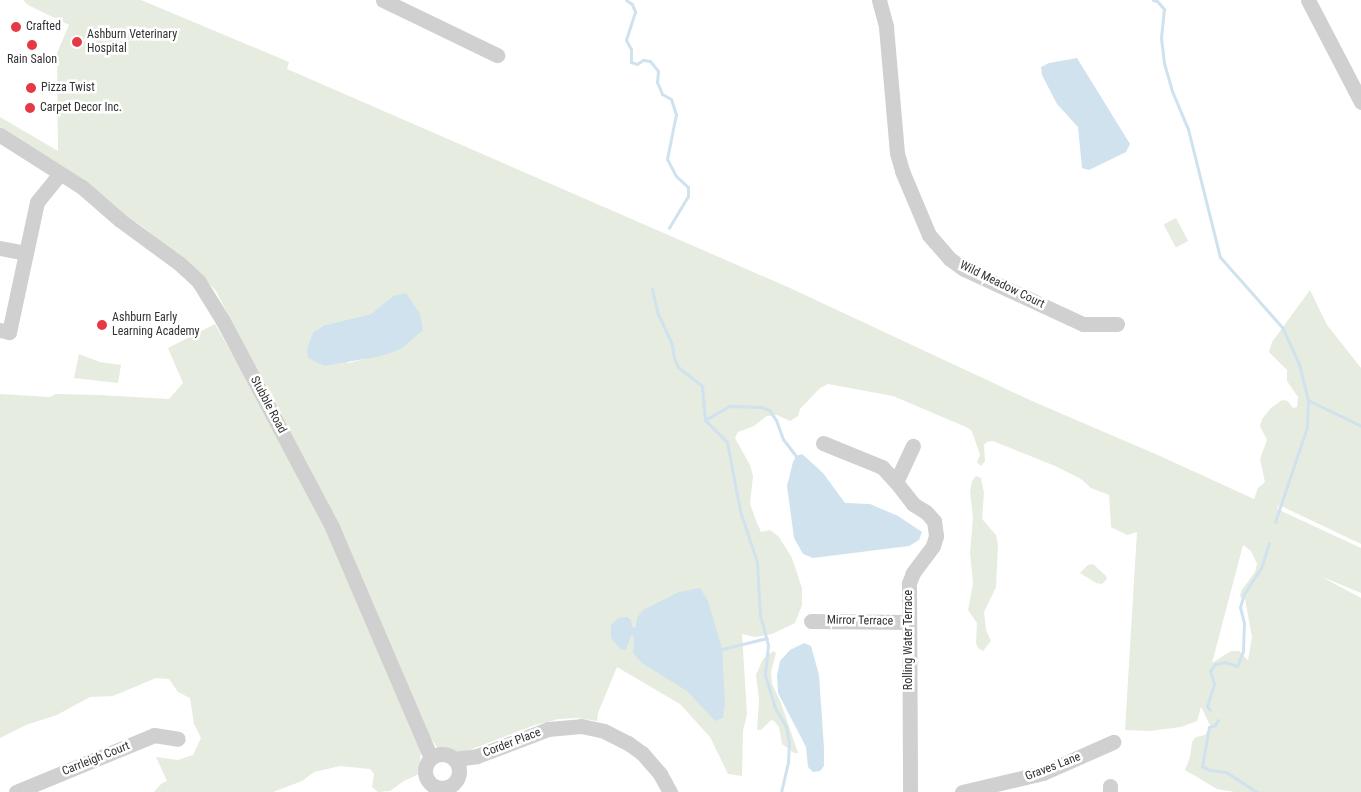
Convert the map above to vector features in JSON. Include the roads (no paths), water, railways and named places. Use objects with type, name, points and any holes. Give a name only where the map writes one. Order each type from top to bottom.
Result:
[{"type":"street","points":[[383,0],[496,55]]},
{"type":"street","name":"Wild Meadow Court","points":[[879,0],[886,27],[897,153],[919,214],[934,242],[950,259],[964,269],[1083,324],[1117,324]]},
{"type":"street","points":[[1308,0],[1361,102]]},
{"type":"street","name":"Stubble Road","points":[[0,135],[82,188],[120,220],[180,264],[198,282],[211,300],[332,527],[431,758]]},
{"type":"street","points":[[0,330],[9,332],[36,202],[60,174]]},
{"type":"street","points":[[0,248],[26,253]]},
{"type":"street","name":"Rolling Water Terrace","points":[[823,443],[882,467],[913,504],[926,512],[934,522],[936,536],[933,546],[913,572],[909,583],[910,792]]},
{"type":"street","points":[[896,482],[912,446]]},
{"type":"street","name":"Mirror Terrace","points":[[811,620],[909,622]]},
{"type":"street","name":"Corder Place","points":[[454,759],[477,756],[548,729],[581,726],[604,731],[628,743],[642,754],[660,774],[670,792]]},
{"type":"street","name":"Carrleigh Court","points":[[16,792],[154,735],[178,740]]},
{"type":"street","name":"Graves Lane","points":[[962,792],[1043,773],[1113,742]]},
{"type":"street","points":[[445,754],[454,759],[458,774],[446,789],[429,786],[425,771],[431,758],[445,754]]},
{"type":"street","name":"Corder Place","points":[[458,774],[477,756]]},
{"type":"water","points":[[1077,58],[1130,144],[1126,152],[1089,170],[1082,168],[1078,127],[1057,104],[1042,75],[1041,67],[1049,63]]},
{"type":"water","points":[[406,293],[420,314],[423,330],[401,349],[381,356],[324,366],[308,358],[307,348],[313,332],[325,325],[371,314],[393,296]]},
{"type":"water","points":[[802,454],[823,473],[845,503],[870,504],[898,516],[922,532],[919,540],[909,546],[813,558],[803,554],[794,538],[787,486],[793,462],[796,456]]},
{"type":"water","points":[[700,588],[708,601],[722,649],[725,704],[723,718],[715,721],[687,691],[642,663],[633,653],[634,637],[631,636],[626,650],[620,649],[611,638],[611,625],[618,618],[627,617],[631,620],[632,627],[636,628],[637,618],[643,610],[679,592]]},
{"type":"water","points":[[804,643],[811,646],[819,675],[824,766],[820,771],[813,772],[808,767],[806,747],[778,693],[777,676],[780,661],[790,650]]},
{"type":"waterway","points":[[626,0],[632,4],[635,12],[626,40],[631,49],[631,62],[637,64],[643,60],[650,61],[658,71],[657,82],[662,94],[671,99],[676,114],[667,159],[676,176],[688,187],[688,196],[669,228]]},
{"type":"waterway","points":[[1153,0],[1157,1],[1164,9],[1161,38],[1164,63],[1172,91],[1188,129],[1220,257],[1282,327],[1299,364],[1308,400],[1361,426]]},
{"type":"waterway","points":[[652,289],[658,314],[672,344],[674,358],[678,367],[702,386],[705,420],[727,442],[740,511],[757,562],[760,615],[768,645],[765,675],[775,708],[786,726],[789,743],[788,762],[781,792]]},
{"type":"waterway","points":[[1275,522],[1307,427],[1308,400]]},
{"type":"waterway","points":[[705,420],[729,406],[761,407],[769,410],[776,420],[783,439],[796,456]]},
{"type":"waterway","points":[[1210,710],[1207,706],[1214,684],[1210,671],[1215,664],[1225,662],[1237,666],[1243,651],[1244,623],[1240,607],[1244,594],[1261,568],[1269,543]]},
{"type":"waterway","points":[[722,649],[767,638]]},
{"type":"waterway","points":[[1218,720],[1215,725],[1209,727],[1202,766],[1210,770],[1226,772],[1257,792]]},
{"type":"place","name":"Crafted","points":[[16,27]]},
{"type":"place","name":"Ashburn Veterinary Hospital","points":[[77,42]]},
{"type":"place","name":"Rain Salon","points":[[32,45]]},
{"type":"place","name":"Pizza Twist","points":[[31,88]]},
{"type":"place","name":"Carpet Decor Inc.","points":[[30,108]]},
{"type":"place","name":"Ashburn Early Learning Academy","points":[[102,325]]}]
